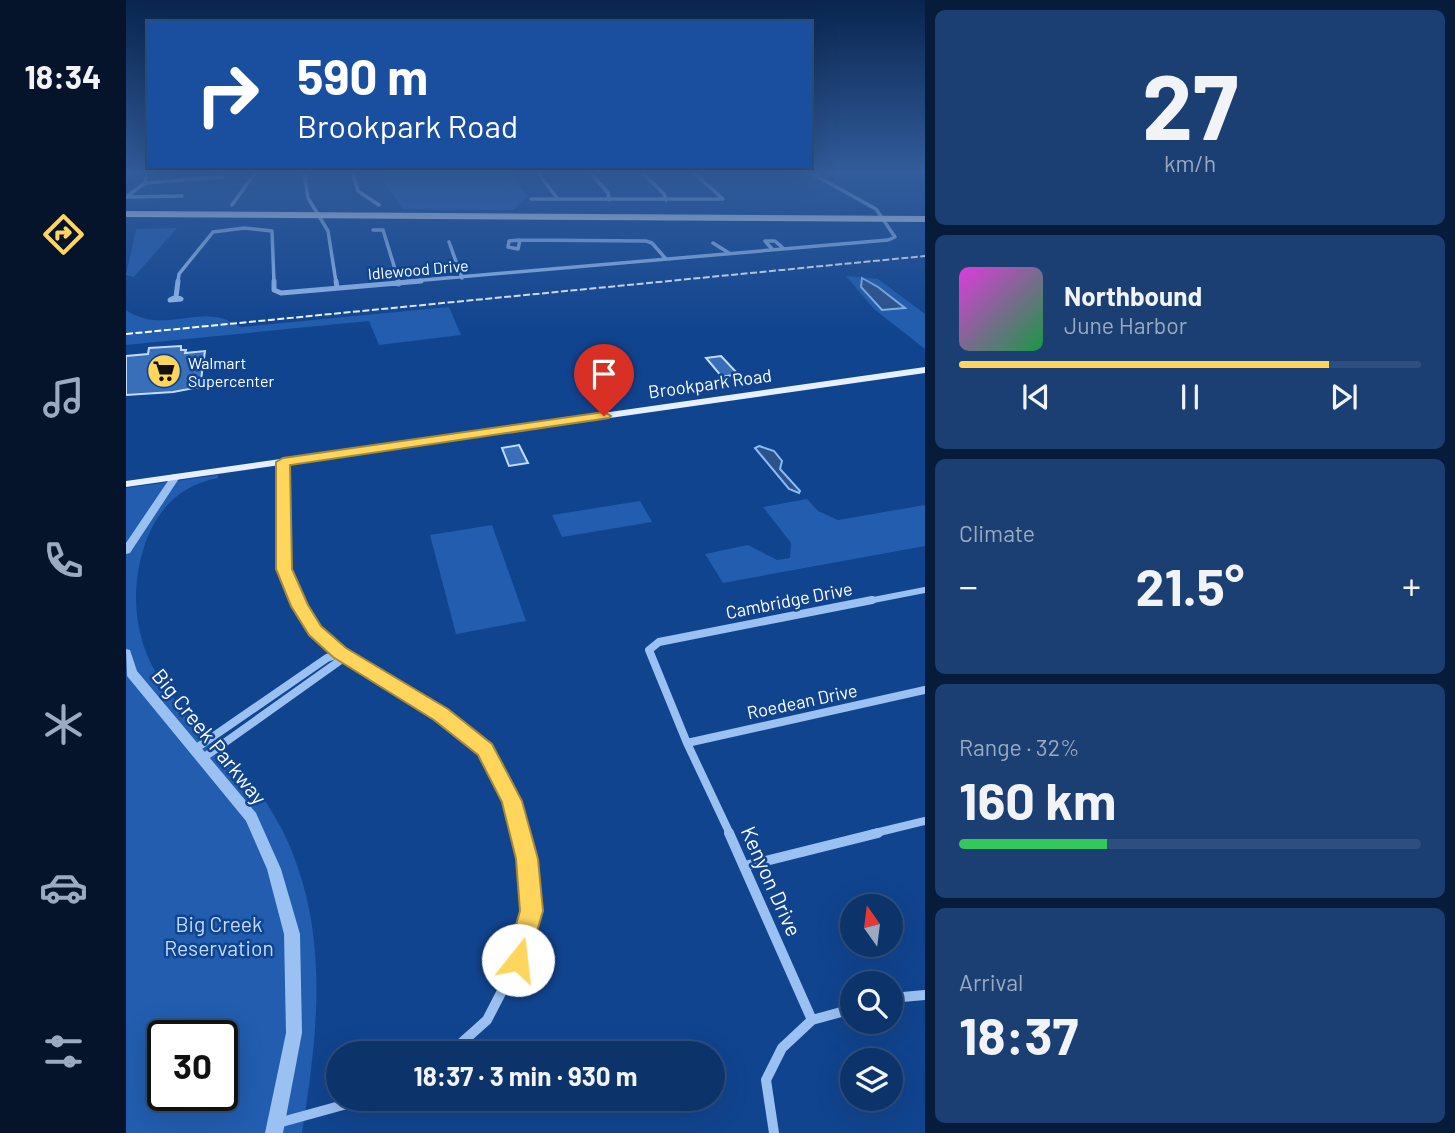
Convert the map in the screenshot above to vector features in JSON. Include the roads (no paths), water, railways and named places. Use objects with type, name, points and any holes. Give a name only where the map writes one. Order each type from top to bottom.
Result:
[{"type":"main road","name":"Brookpark Road","points":[[126,484],[925,370]]},
{"type":"street","points":[[326,226],[337,288]]},
{"type":"street","name":"Idlewood Drive","points":[[176,297],[179,274],[212,232],[237,229],[272,231],[276,292],[399,284],[888,240],[895,237],[888,226]]},
{"type":"street","points":[[373,230],[383,230],[399,284]]},
{"type":"street","points":[[520,240],[646,241],[652,243],[666,259]]},
{"type":"street","points":[[449,242],[461,278]]},
{"type":"street","name":"Idlewood Drive","points":[[772,249],[765,242],[775,242],[783,248]]},
{"type":"street","points":[[713,243],[729,253]]},
{"type":"street","points":[[283,462],[284,569],[310,624],[342,655],[441,714],[485,749],[512,801],[527,859],[532,911],[518,960],[487,1020],[464,1041]]},
{"type":"street","points":[[126,551],[175,477]]},
{"type":"street","name":"Cambridge Drive","points":[[659,642],[925,590]]},
{"type":"street","name":"Kenyon Drive","points":[[659,642],[649,650],[652,663],[812,1020]]},
{"type":"street","name":"Big Creek Parkway","points":[[126,653],[131,673],[251,817],[274,869],[292,934],[294,1033],[275,1128]]},
{"type":"street","points":[[199,754],[249,711],[293,681],[342,655]]},
{"type":"street","points":[[199,754],[259,719],[303,689],[342,655]]},
{"type":"street","points":[[293,681],[303,689]]},
{"type":"street","name":"Roedean Drive","points":[[687,743],[925,690]]},
{"type":"street","points":[[249,711],[259,719]]},
{"type":"street","points":[[745,866],[925,821]]},
{"type":"street","points":[[903,997],[925,995]]},
{"type":"street","points":[[775,1133],[766,1080],[782,1048],[812,1020],[840,1012]]},
{"type":"street","points":[[275,1128],[328,1111]]},
{"type":"railway","points":[[126,334],[925,256]]},
{"type":"place","name":"Walmart Supercenter","points":[[164,371]]},
{"type":"park label","name":"Big Creek Reservation","points":[[219,935]]}]
